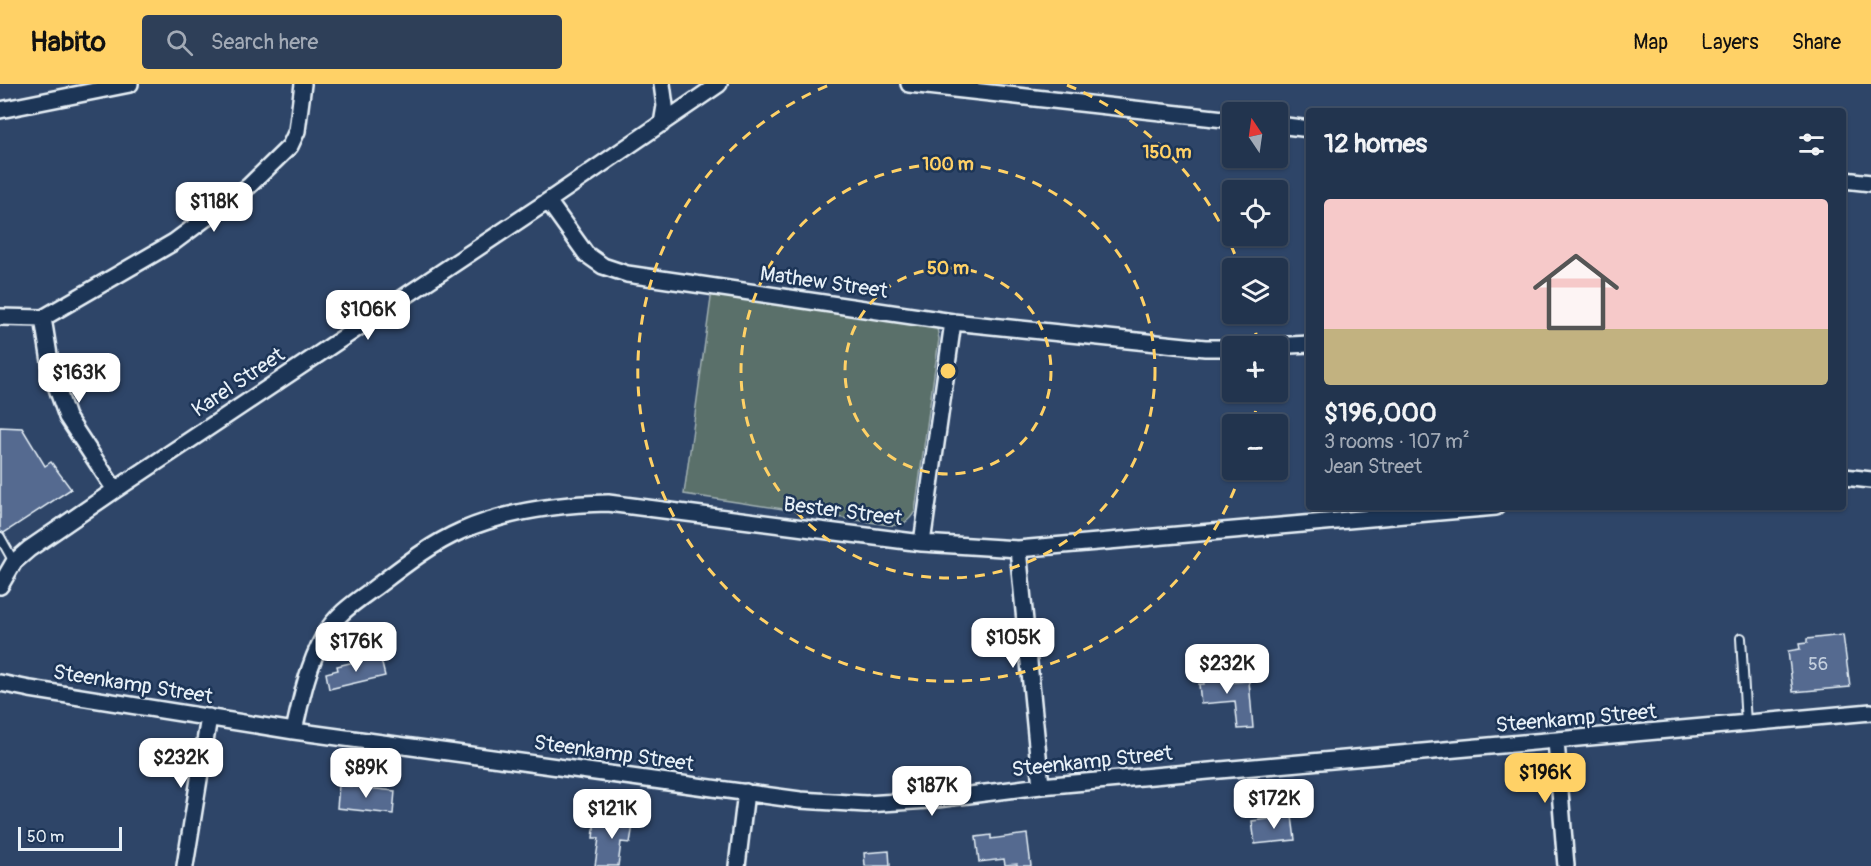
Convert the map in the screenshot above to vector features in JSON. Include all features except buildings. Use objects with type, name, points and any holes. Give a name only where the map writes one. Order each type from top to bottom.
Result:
[{"type":"street","points":[[0,110],[130,84]]},
{"type":"street","points":[[0,317],[42,318],[174,242],[249,186],[290,146],[297,131],[303,84]]},
{"type":"street","points":[[662,84],[666,106],[662,124]]},
{"type":"street","name":"Karel Street","points":[[0,586],[14,562],[29,549],[719,84]]},
{"type":"street","points":[[909,84],[1222,119]]},
{"type":"street","points":[[1288,126],[1306,128]]},
{"type":"street","points":[[1846,180],[1871,183]]},
{"type":"street","name":"Mathew Street","points":[[548,201],[586,254],[594,261],[613,270],[953,322],[1222,348]]},
{"type":"street","points":[[42,318],[52,374],[67,417],[115,489]]},
{"type":"street","points":[[922,543],[953,322]]},
{"type":"street","points":[[1288,345],[1306,344]]},
{"type":"street","points":[[1846,477],[1871,480]]},
{"type":"street","name":"Bester Street","points":[[294,731],[315,654],[325,634],[342,613],[395,572],[435,545],[482,523],[531,510],[584,503],[608,503],[922,543],[1018,549],[1462,510]]},
{"type":"street","points":[[1018,549],[1041,786]]},
{"type":"street","name":"Steenkamp Street","points":[[0,683],[294,731],[800,800],[866,804],[929,801],[1041,786],[1871,712]]},
{"type":"street","points":[[185,866],[209,717]]},
{"type":"street","points":[[1556,741],[1566,866]]},
{"type":"street","points":[[737,866],[746,792]]},
{"type":"lane","points":[[0,537],[14,562]]},
{"type":"lane","points":[[1740,638],[1746,724]]},
{"type":"green space","points":[[712,291],[931,323],[937,328],[939,339],[915,511],[908,521],[898,525],[889,525],[684,494]]}]
